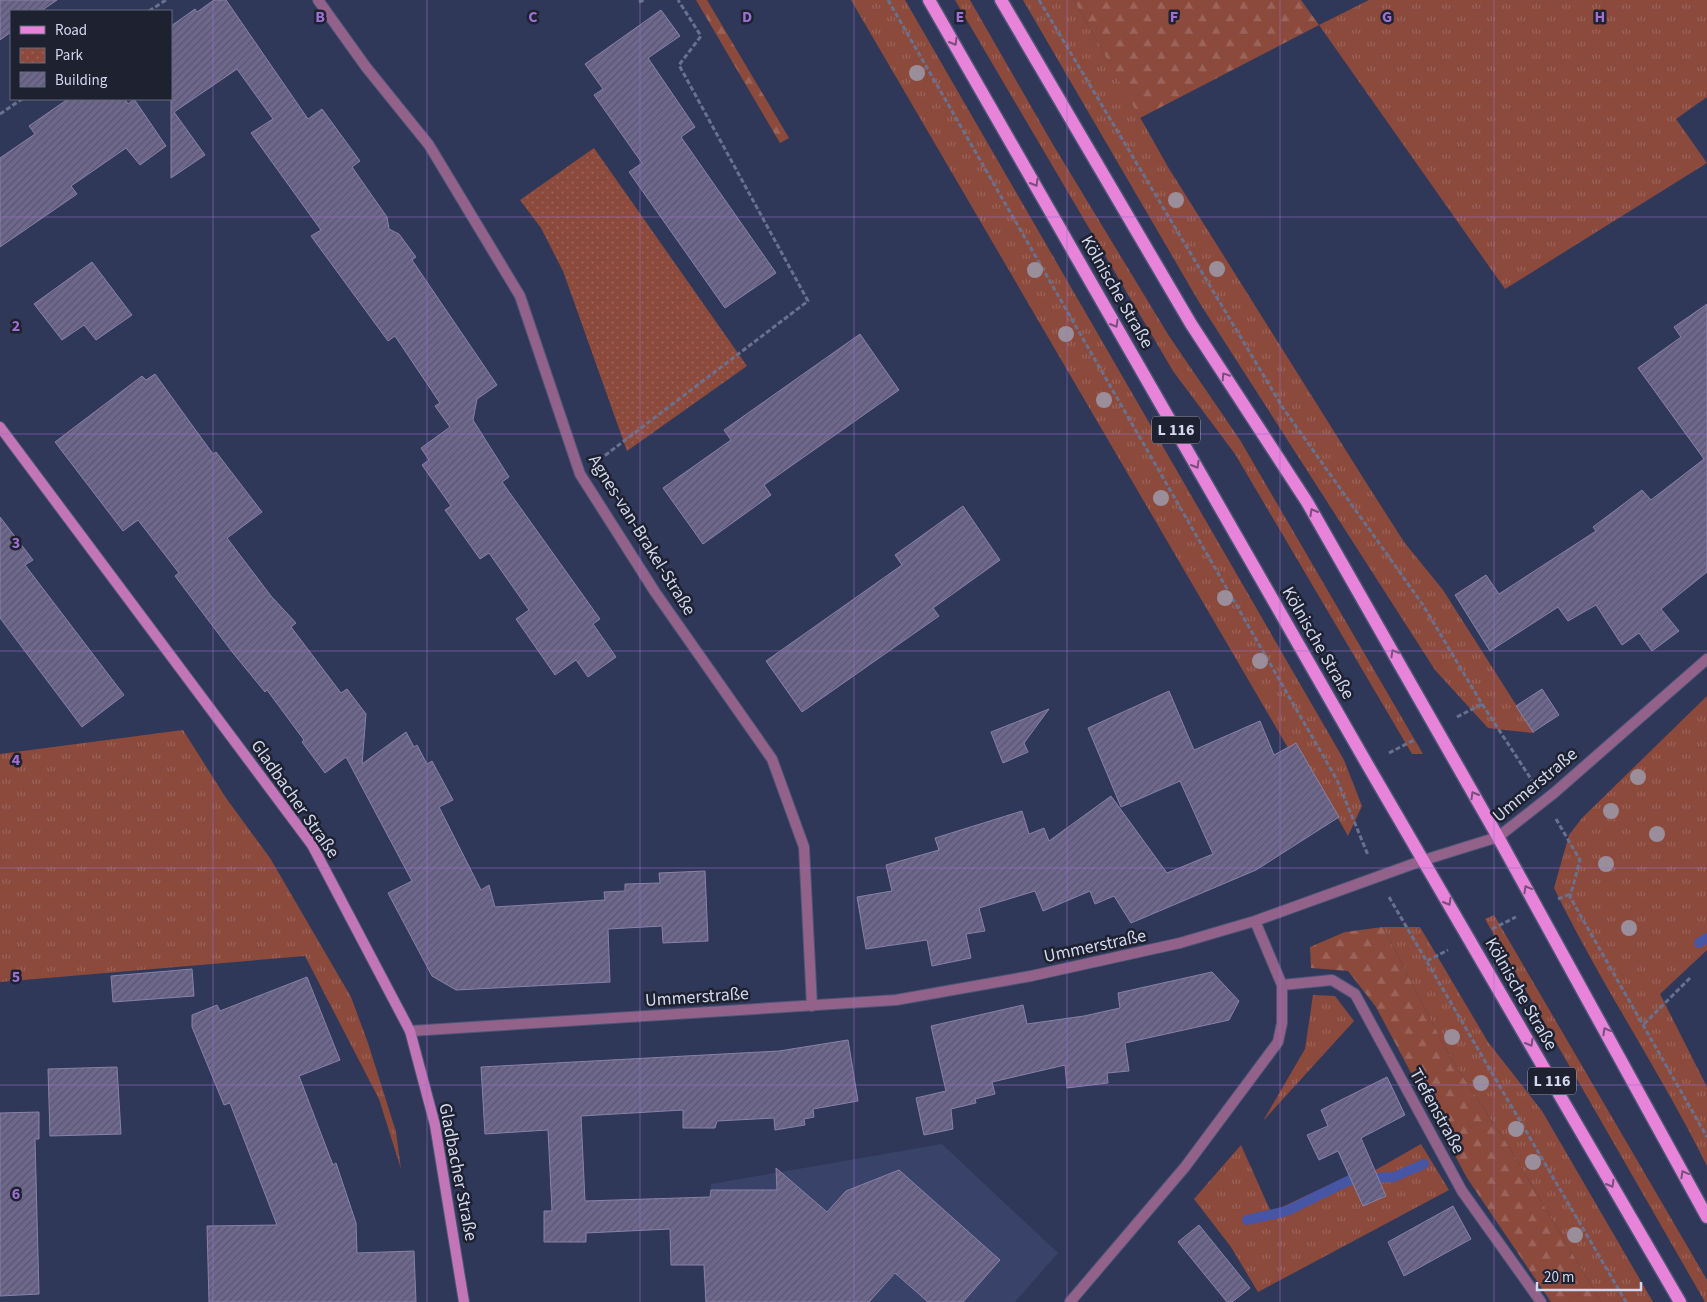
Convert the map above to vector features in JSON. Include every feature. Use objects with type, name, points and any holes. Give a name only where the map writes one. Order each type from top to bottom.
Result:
[{"type":"main road","name":"Kölnische Straße","points":[[930,0],[1367,764],[1680,1302]]},
{"type":"main road","points":[[1001,0],[1191,324],[1307,502],[1498,837],[1707,1217]]},
{"type":"main road","name":"Gladbacher Straße","points":[[0,427],[312,845],[410,1031],[435,1125],[464,1302]]},
{"type":"street","name":"Agnes-van-Brakel-Straße","points":[[318,0],[366,67],[430,145],[520,296],[580,474],[655,592],[772,759],[804,847],[812,1006]]},
{"type":"street","name":"Ummerstraße","points":[[410,1031],[896,1000],[1031,976],[1180,944],[1255,921],[1424,860],[1498,837],[1544,800],[1707,659]]},
{"type":"street","points":[[1070,1302],[1185,1168],[1261,1068],[1278,1042],[1282,1023],[1282,985],[1255,921]]},
{"type":"street","name":"Tiefenstraße","points":[[1282,985],[1332,980],[1355,994],[1462,1191],[1541,1302]]},
{"type":"path","points":[[151,10],[166,0]]},
{"type":"path","points":[[639,2],[644,0]]},
{"type":"path","points":[[580,474],[808,302],[679,65],[701,36],[678,0]]},
{"type":"path","points":[[888,0],[1337,780],[1378,878],[1626,1302]]},
{"type":"path","points":[[1039,0],[1283,408],[1423,605],[1482,704],[1580,860],[1570,896],[1707,1137]]},
{"type":"path","points":[[0,114],[21,100]]},
{"type":"path","points":[[1337,780],[1482,704]]},
{"type":"path","points":[[1426,961],[1537,907],[1572,893]]},
{"type":"path","points":[[1644,1024],[1690,978]]},
{"type":"shaded area","points":[[942,1144],[1058,1253],[1015,1302],[705,1302],[703,1266],[711,1184]]},
{"type":"green space","points":[[696,0],[707,0],[789,138],[780,143]]},
{"type":"green space","points":[[851,0],[905,0],[1344,760],[1362,806],[1348,836],[1306,761],[1298,765]]},
{"type":"green space","points":[[955,0],[970,0],[1052,143],[1169,336],[1240,440],[1423,754],[1412,754],[1235,454],[1173,371]]},
{"type":"green space","points":[[1023,0],[1074,0],[1168,167],[1404,542],[1443,590],[1534,733],[1488,728],[1435,670],[1199,302]]},
{"type":"green space","points":[[1074,0],[1301,0],[1319,25],[1140,118]]},
{"type":"green space","points":[[1369,0],[1707,0],[1707,97],[1676,119],[1707,163],[1505,289],[1319,25]]},
{"type":"green space","points":[[594,148],[747,366],[627,451],[563,271],[541,228],[520,200]]},
{"type":"green space","points":[[1707,696],[1707,950],[1660,994],[1707,1087],[1707,1166],[1554,888],[1569,835],[1582,818]]},
{"type":"green space","points":[[183,730],[226,798],[270,858],[351,997],[368,1043],[396,1132],[401,1169],[379,1099],[305,956],[0,982],[0,754]]},
{"type":"green space","points":[[1494,915],[1707,1280],[1707,1302],[1705,1302],[1485,919]]},
{"type":"green space","points":[[1383,927],[1420,927],[1488,1042],[1542,1111],[1653,1302],[1601,1302],[1509,1147],[1450,1057]]},
{"type":"green space","points":[[1383,927],[1450,1057],[1509,1147],[1601,1302],[1551,1302],[1467,1178],[1376,1007],[1348,971],[1311,968],[1310,947],[1345,932]]},
{"type":"green space","points":[[1313,995],[1335,996],[1354,1021],[1263,1121],[1305,1049]]},
{"type":"green space","points":[[1421,1144],[1449,1190],[1258,1292],[1231,1247],[1194,1199],[1241,1145],[1270,1210],[1280,1208],[1348,1176],[1372,1172]]},
{"type":"building","points":[[0,0],[57,0],[42,10],[10,10],[10,33],[0,40]]},
{"type":"building","points":[[214,0],[226,0],[308,119],[322,109],[360,161],[352,167],[387,217],[389,229],[399,234],[416,257],[412,260],[497,385],[477,399],[473,420],[509,477],[502,482],[600,619],[593,624],[616,657],[588,677],[576,660],[555,675],[516,619],[529,610],[489,553],[480,559],[445,510],[451,506],[422,465],[429,460],[421,448],[450,427],[435,406],[440,403],[395,336],[388,341],[311,236],[321,230],[251,133],[273,119],[237,69],[174,112],[205,155],[171,178],[172,25],[195,9],[197,12]]},
{"type":"building","points":[[661,10],[680,36],[648,58],[695,127],[681,137],[776,273],[725,308],[629,172],[642,163],[594,95],[603,89],[585,64]]},
{"type":"building","points":[[67,100],[126,100],[128,104],[135,100],[166,146],[140,165],[126,148],[71,186],[77,194],[0,247],[0,158],[35,134],[29,126]]},
{"type":"building","points":[[92,262],[132,315],[96,340],[84,325],[62,340],[34,304]]},
{"type":"building","points":[[1707,304],[1707,572],[1661,609],[1679,631],[1652,651],[1639,633],[1622,645],[1596,605],[1568,621],[1558,607],[1490,651],[1455,595],[1486,575],[1499,594],[1596,531],[1593,527],[1642,490],[1651,500],[1704,459],[1638,368],[1681,337],[1674,327]]},
{"type":"building","points":[[860,334],[899,390],[764,485],[771,495],[703,544],[663,488],[731,440],[724,430]]},
{"type":"building","points":[[155,374],[213,454],[216,452],[262,512],[227,538],[271,596],[296,623],[291,627],[341,693],[347,689],[366,714],[362,764],[406,732],[414,747],[417,745],[427,764],[432,761],[453,800],[439,807],[481,890],[489,885],[495,907],[605,900],[604,892],[625,891],[625,884],[660,883],[659,873],[705,871],[708,941],[663,943],[662,926],[608,929],[610,982],[456,990],[432,976],[388,893],[412,881],[346,757],[325,773],[302,742],[304,740],[267,690],[265,692],[233,653],[175,576],[179,573],[138,520],[123,531],[55,442],[142,376],[146,380]]},
{"type":"building","points":[[963,506],[1000,560],[933,608],[939,616],[802,712],[766,661],[902,565],[895,555]]},
{"type":"building","points":[[0,517],[33,560],[25,565],[124,695],[82,727],[0,618]]},
{"type":"building","points":[[1542,689],[1559,715],[1533,732],[1516,706]]},
{"type":"building","points":[[1169,691],[1194,750],[1260,721],[1274,755],[1296,743],[1339,817],[1256,870],[1131,923],[1114,896],[1095,904],[1090,891],[1043,911],[1035,891],[979,908],[985,931],[966,934],[971,958],[932,966],[927,940],[866,949],[857,897],[892,891],[886,865],[939,850],[935,838],[1022,811],[1029,834],[1044,828],[1049,841],[1111,796],[1167,873],[1213,854],[1180,781],[1121,807],[1088,728]]},
{"type":"building","points":[[1049,709],[1024,743],[1028,752],[1003,763],[991,732]]},
{"type":"building","points":[[192,969],[194,996],[113,1002],[111,976]]},
{"type":"building","points":[[1212,972],[1239,1001],[1229,1020],[1125,1043],[1129,1071],[1107,1073],[1108,1083],[1067,1088],[1065,1065],[992,1082],[995,1094],[975,1099],[976,1103],[951,1109],[953,1129],[924,1135],[916,1098],[946,1091],[931,1026],[1023,1005],[1027,1024],[1084,1016],[1120,1008],[1118,993]]},
{"type":"building","points":[[307,977],[340,1060],[299,1076],[333,1165],[336,1163],[356,1223],[357,1253],[414,1251],[416,1302],[209,1302],[207,1226],[277,1225],[230,1103],[224,1105],[192,1027],[192,1015],[217,1005],[220,1011]]},
{"type":"building","points":[[848,1040],[858,1101],[813,1109],[814,1117],[804,1119],[805,1125],[775,1130],[774,1118],[717,1121],[715,1128],[683,1128],[683,1110],[581,1116],[585,1201],[710,1197],[711,1190],[777,1190],[776,1168],[827,1212],[846,1191],[899,1170],[1000,1260],[963,1302],[928,1302],[895,1273],[869,1302],[706,1302],[704,1265],[671,1265],[670,1229],[586,1233],[586,1242],[544,1242],[544,1211],[552,1211],[548,1130],[485,1134],[481,1067],[779,1051]]},
{"type":"building","points":[[117,1067],[121,1134],[50,1136],[48,1069]]},
{"type":"building","points":[[1387,1077],[1405,1115],[1361,1138],[1386,1196],[1363,1206],[1338,1151],[1319,1160],[1307,1135],[1328,1126],[1321,1110]]},
{"type":"building","points":[[39,1112],[39,1139],[35,1139],[39,1294],[0,1296],[0,1113]]},
{"type":"building","points":[[1453,1206],[1471,1239],[1404,1276],[1388,1242]]},
{"type":"building","points":[[1199,1225],[1250,1288],[1232,1302],[1227,1302],[1178,1242]]},
{"type":"waterway","points":[[1699,943],[1707,938]]},
{"type":"waterway","points":[[1247,1220],[1287,1211],[1352,1179],[1394,1177],[1424,1164]]}]
